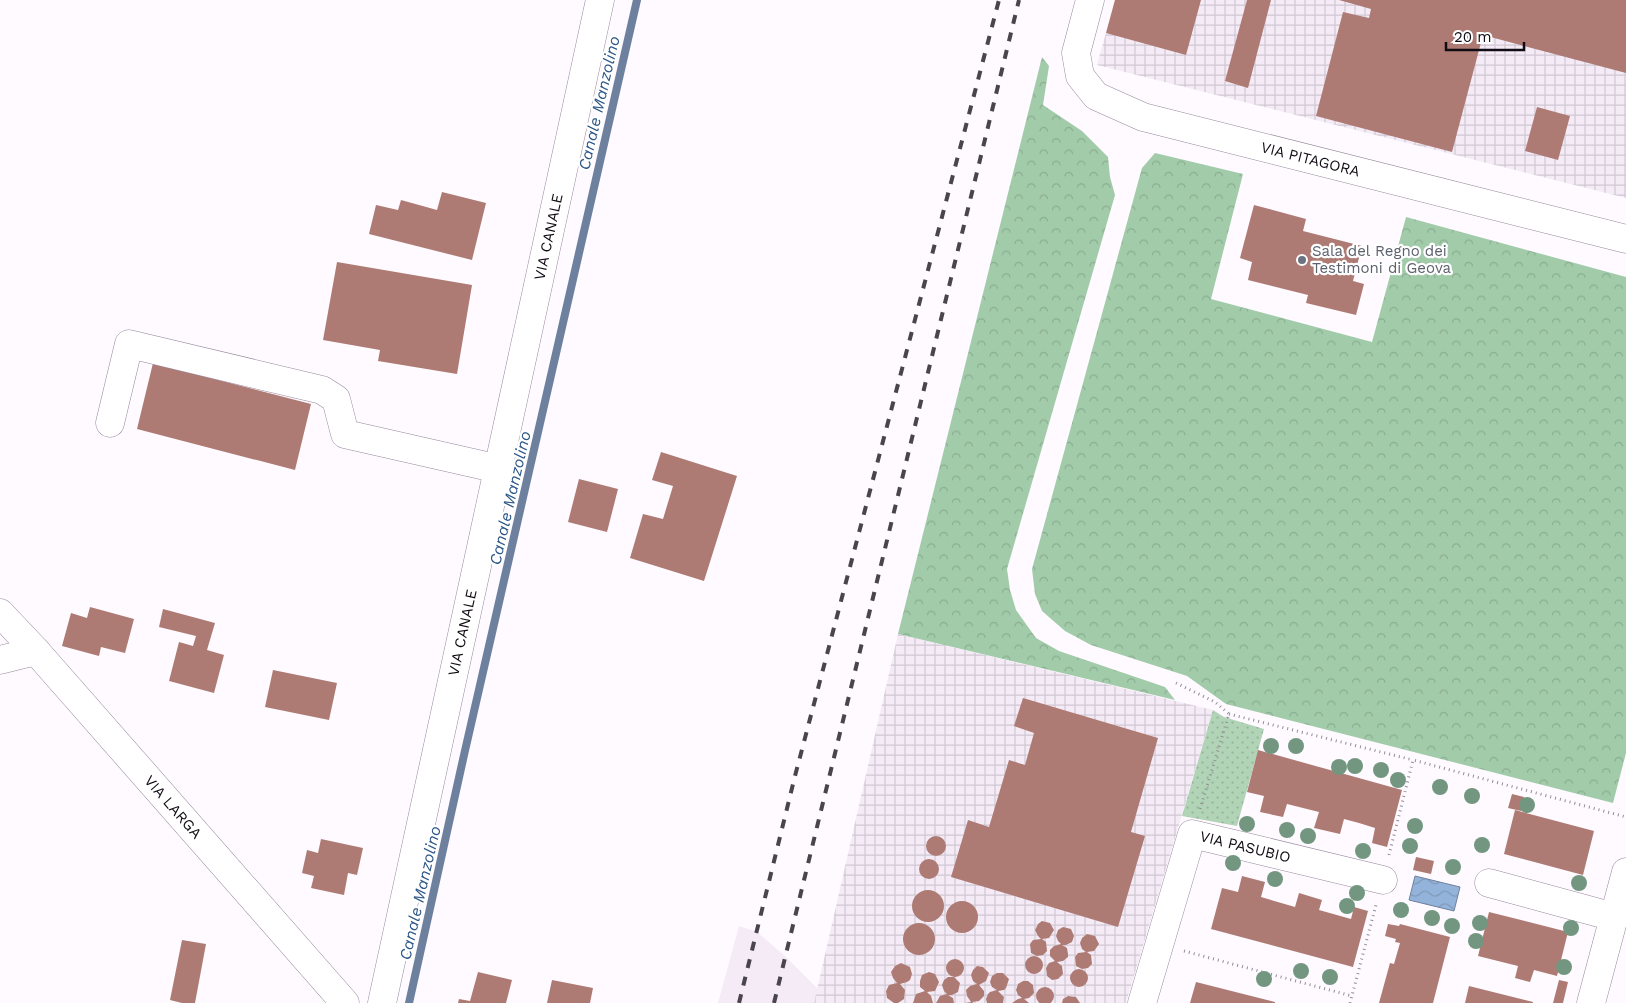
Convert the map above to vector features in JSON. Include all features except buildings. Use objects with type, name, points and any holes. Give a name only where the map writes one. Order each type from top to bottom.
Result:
[{"type":"street","name":"VIA CANALE","points":[[382,1003],[600,0]]},
{"type":"street","name":"VIA PITAGORA","points":[[1090,0],[1076,53],[1080,76],[1096,96],[1152,119],[1626,239]]},
{"type":"street","points":[[110,423],[129,344],[322,390],[336,399],[345,434],[499,469]]},
{"type":"street","name":"VIA LARGA","points":[[0,613],[36,651],[345,1003]]},
{"type":"street","points":[[0,660],[36,651]]},
{"type":"street","name":"VIA PASUBIO","points":[[1142,1003],[1192,834],[1383,880]]},
{"type":"street","points":[[1591,1003],[1626,872]]},
{"type":"street","points":[[1489,883],[1614,917]]},
{"type":"path","points":[[1176,682],[1215,702],[1229,714],[1413,760],[1626,817]]},
{"type":"path","points":[[1192,834],[1229,714]]},
{"type":"path","points":[[1350,1003],[1413,760]]},
{"type":"path","points":[[1159,944],[1352,996]]},
{"type":"shaded area","points":[[1115,0],[1626,0],[1626,198],[1097,65]]},
{"type":"shaded area","points":[[898,634],[1213,710],[1126,1003],[814,1003]]},
{"type":"shaded area","points":[[739,926],[757,932],[786,957],[818,989],[814,1003],[718,1003]]},
{"type":"green space","points":[[1042,57],[1049,66],[1043,105],[1082,131],[1108,157],[1110,177],[1115,195],[1007,569],[1010,590],[1016,610],[1036,638],[1059,651],[1165,687],[1175,700],[898,634]]},
{"type":"green space","points":[[1155,153],[1243,174],[1211,299],[1372,342],[1406,217],[1626,277],[1626,753],[1613,803],[1226,704],[1187,676],[1091,645],[1065,631],[1042,611],[1035,594],[1032,569],[1142,168]]},
{"type":"green space","points":[[1213,710],[1224,717],[1264,729],[1237,826],[1182,816]]},
{"type":"water","points":[[1415,876],[1460,887],[1454,911],[1409,900]]},
{"type":"waterway","name":"Canale Manzolino","points":[[409,1003],[637,0]]},
{"type":"railway","points":[[739,1003],[795,776],[999,0]]},
{"type":"railway","points":[[774,1003],[1019,0]]},
{"type":"place","name":"Sala del Regno dei Testimoni di Geova","points":[[1302,260]]}]
